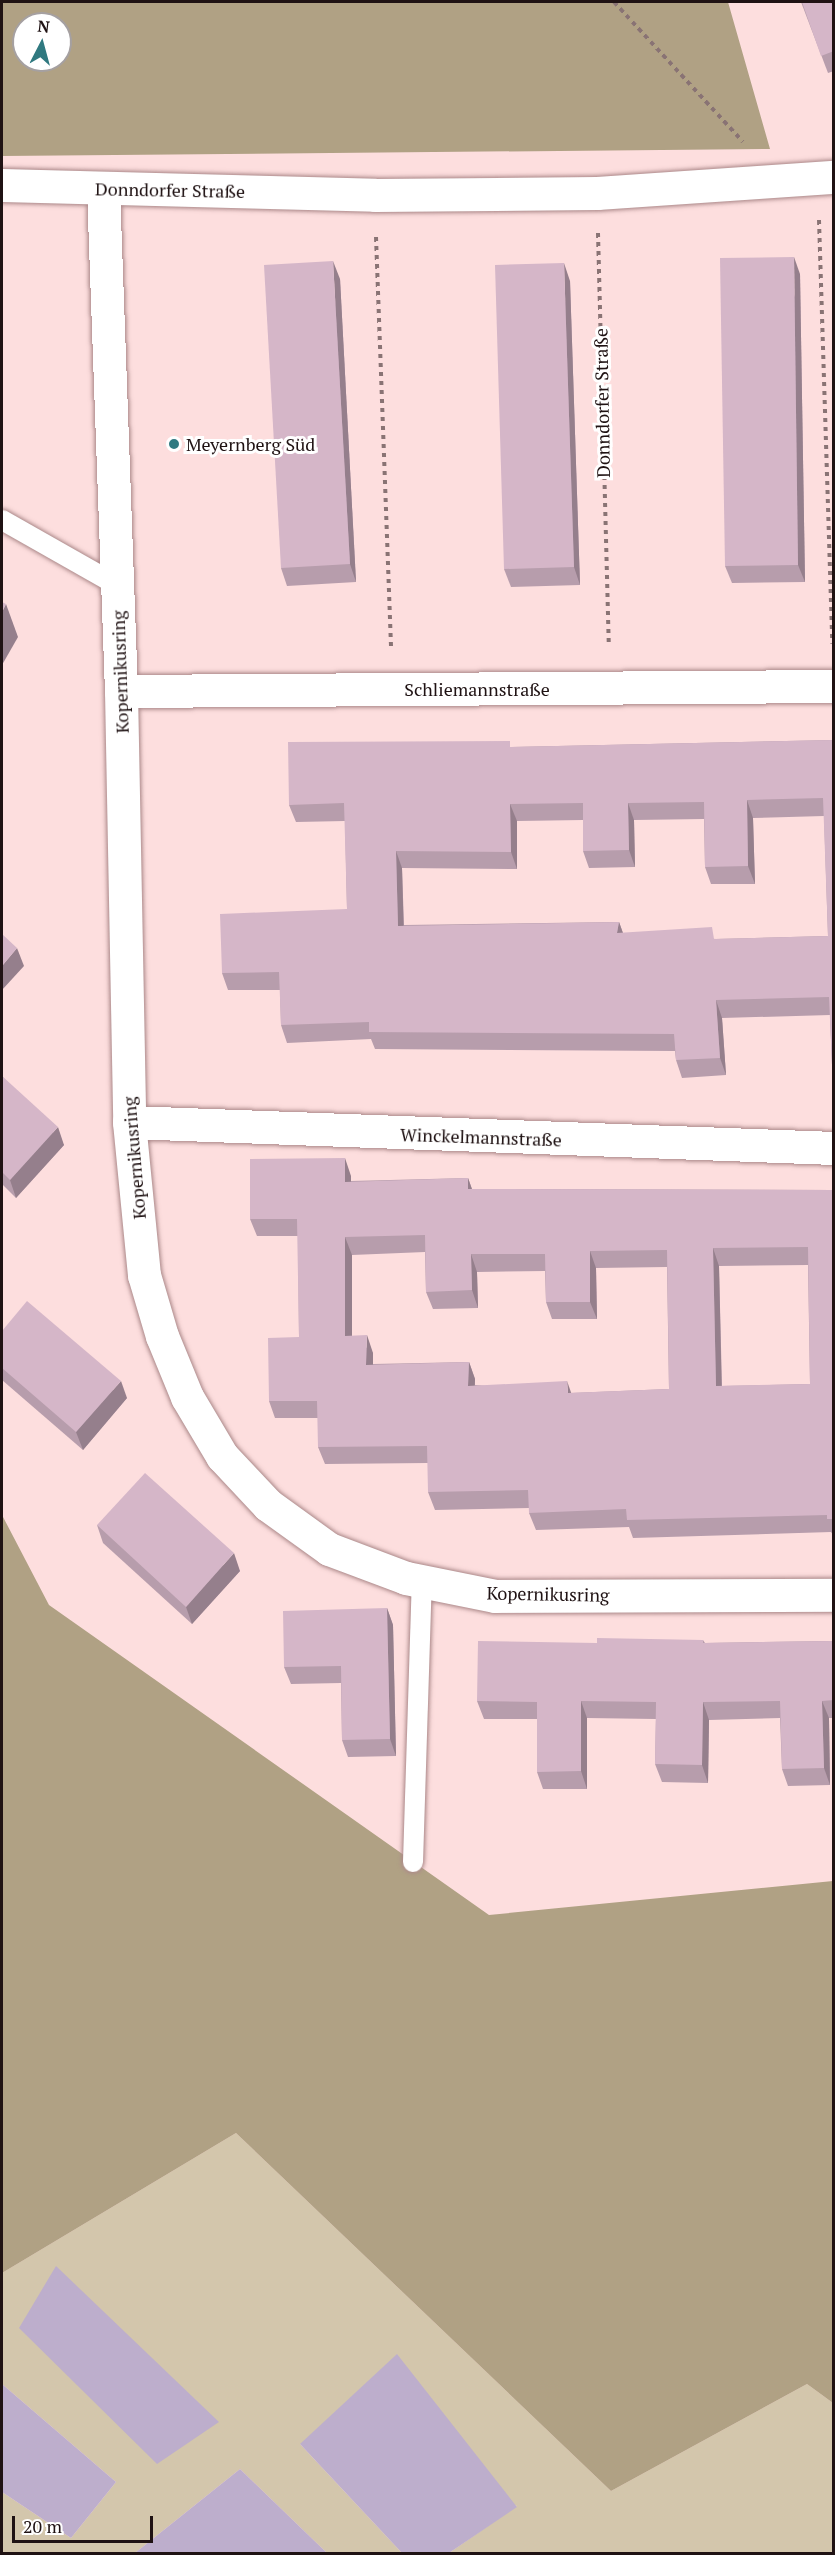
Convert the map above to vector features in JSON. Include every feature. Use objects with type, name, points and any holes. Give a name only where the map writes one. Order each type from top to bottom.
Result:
[{"type":"street","name":"Donndorfer Straße","points":[[2,185],[375,195],[597,193],[826,178]]},
{"type":"street","name":"Kopernikusring","points":[[104,189],[121,691],[129,1122],[144,1275],[162,1336],[187,1397],[222,1456],[268,1505],[329,1549],[422,1581],[495,1596],[834,1595]]},
{"type":"street","name":"Schliemannstraße","points":[[121,691],[834,687]]},
{"type":"street","name":"Winckelmannstraße","points":[[129,1122],[834,1148]]},
{"type":"lane","points":[[2,520],[117,585]]},
{"type":"lane","points":[[413,1862],[422,1581]]},
{"type":"path","points":[[614,2],[780,182]]},
{"type":"path","points":[[826,178],[831,618]]},
{"type":"path","name":"Donndorfer Straße","points":[[597,193],[608,613]]},
{"type":"path","points":[[375,195],[389,606]]},
{"type":"shaded area","points":[[2,2],[728,2],[770,149],[2,156]]},
{"type":"shaded area","points":[[2,1515],[49,1605],[489,1915],[833,1881],[833,2403],[807,2384],[611,2491],[236,2133],[2,2273]]},
{"type":"shaded area","points":[[236,2133],[611,2491],[807,2384],[833,2403],[833,2553],[449,2553],[517,2506],[300,2444],[402,2553],[327,2553],[240,2469],[135,2553],[2,2553],[2,2492],[71,2538],[116,2482],[2,2384],[2,2273]]},
{"type":"shaded area","points":[[56,2266],[219,2422],[157,2464],[19,2328]]},
{"type":"shaded area","points":[[397,2354],[517,2507],[449,2553],[402,2553],[300,2444]]},
{"type":"shaded area","points":[[2,2384],[116,2482],[71,2538],[2,2492]]},
{"type":"shaded area","points":[[240,2469],[327,2553],[135,2553]]},
{"type":"building","points":[[802,2],[834,2],[834,51],[821,56]]},
{"type":"building","points":[[794,257],[798,565],[725,566],[720,258]]},
{"type":"building","points":[[333,261],[350,564],[281,568],[264,265]]},
{"type":"building","points":[[564,263],[574,567],[504,569],[495,265]]},
{"type":"building","points":[[834,740],[834,1065],[832,1065],[829,997],[716,1000],[720,1058],[676,1060],[674,1034],[369,1032],[369,1022],[281,1025],[279,972],[222,973],[220,914],[347,909],[344,803],[289,805],[288,742],[510,741],[510,747]],"holes":[[[823,798],[828,936],[714,939],[712,927],[617,933],[619,922],[398,926],[396,851],[511,852],[510,804],[583,803],[583,851],[629,850],[628,803],[704,802],[705,867],[748,866],[747,800]]]},
{"type":"building","points":[[2,934],[17,948],[2,966]]},
{"type":"building","points":[[2,1076],[58,1127],[10,1180],[2,1172]]},
{"type":"building","points":[[345,1158],[345,1182],[468,1178],[468,1189],[834,1190],[834,1519],[827,1519],[827,1515],[627,1520],[626,1509],[529,1513],[528,1490],[428,1492],[427,1446],[318,1447],[317,1401],[269,1401],[268,1338],[299,1337],[297,1219],[250,1219],[250,1159]],"holes":[[[425,1235],[426,1292],[472,1290],[471,1254],[545,1254],[546,1302],[590,1302],[590,1251],[667,1250],[669,1389],[568,1393],[567,1381],[468,1386],[469,1362],[366,1365],[367,1335],[345,1336],[345,1237]],[[808,1247],[810,1384],[716,1386],[713,1248]]]},
{"type":"building","points":[[27,1301],[121,1381],[76,1432],[2,1368],[2,1331]]},
{"type":"building","points":[[145,1473],[234,1553],[186,1607],[97,1525]]},
{"type":"building","points":[[387,1608],[390,1739],[342,1740],[341,1666],[284,1667],[283,1611]]},
{"type":"building","points":[[597,1638],[703,1640],[703,1643],[834,1641],[834,1700],[822,1701],[824,1768],[782,1769],[780,1701],[703,1702],[702,1765],[655,1764],[656,1702],[581,1701],[581,1771],[537,1772],[537,1702],[477,1701],[478,1641],[597,1643]]},
{"type":"place","name":"Meyernberg Süd","points":[[174,444]]}]
